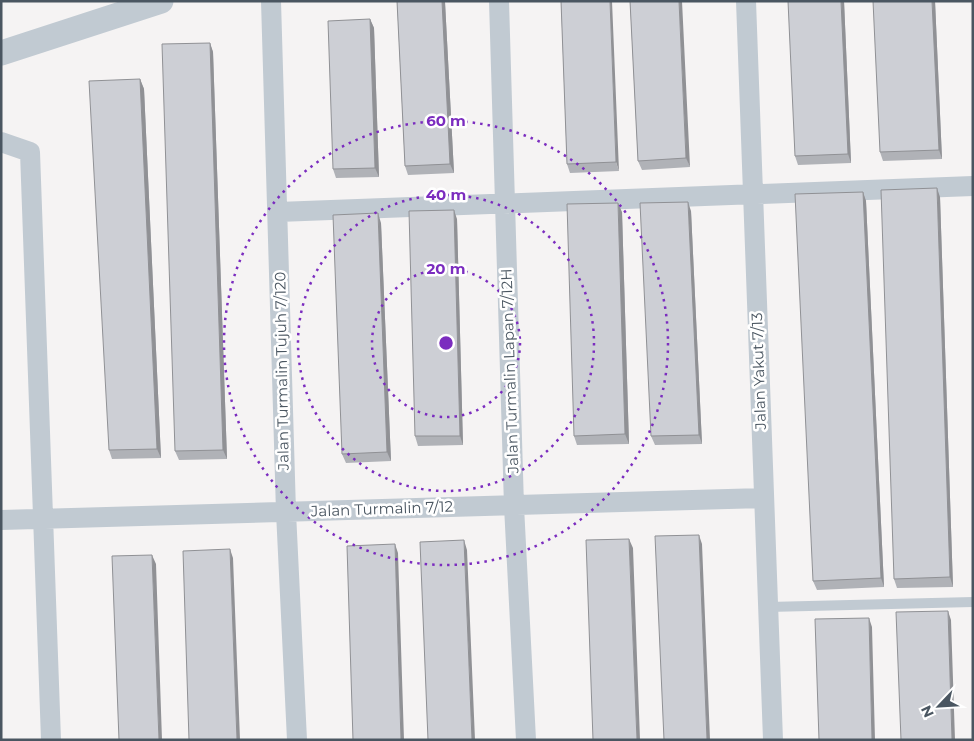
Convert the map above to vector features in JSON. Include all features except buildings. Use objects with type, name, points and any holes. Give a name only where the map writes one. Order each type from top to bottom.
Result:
[{"type":"street","points":[[1,53],[161,1]]},
{"type":"street","name":"Jalan Turmalin Tujuh 7/120","points":[[271,1],[286,512],[297,740]]},
{"type":"street","name":"Jalan Turmalin Lapan 7/12H","points":[[499,1],[514,506],[526,740]]},
{"type":"street","name":"Jalan Yakut 7/13","points":[[746,1],[773,740]]},
{"type":"street","points":[[1,142],[30,152],[51,740]]},
{"type":"street","points":[[278,212],[973,186]]},
{"type":"street","name":"Jalan Turmalin 7/12","points":[[1,520],[763,498]]},
{"type":"lane","points":[[768,608],[973,602]]}]
